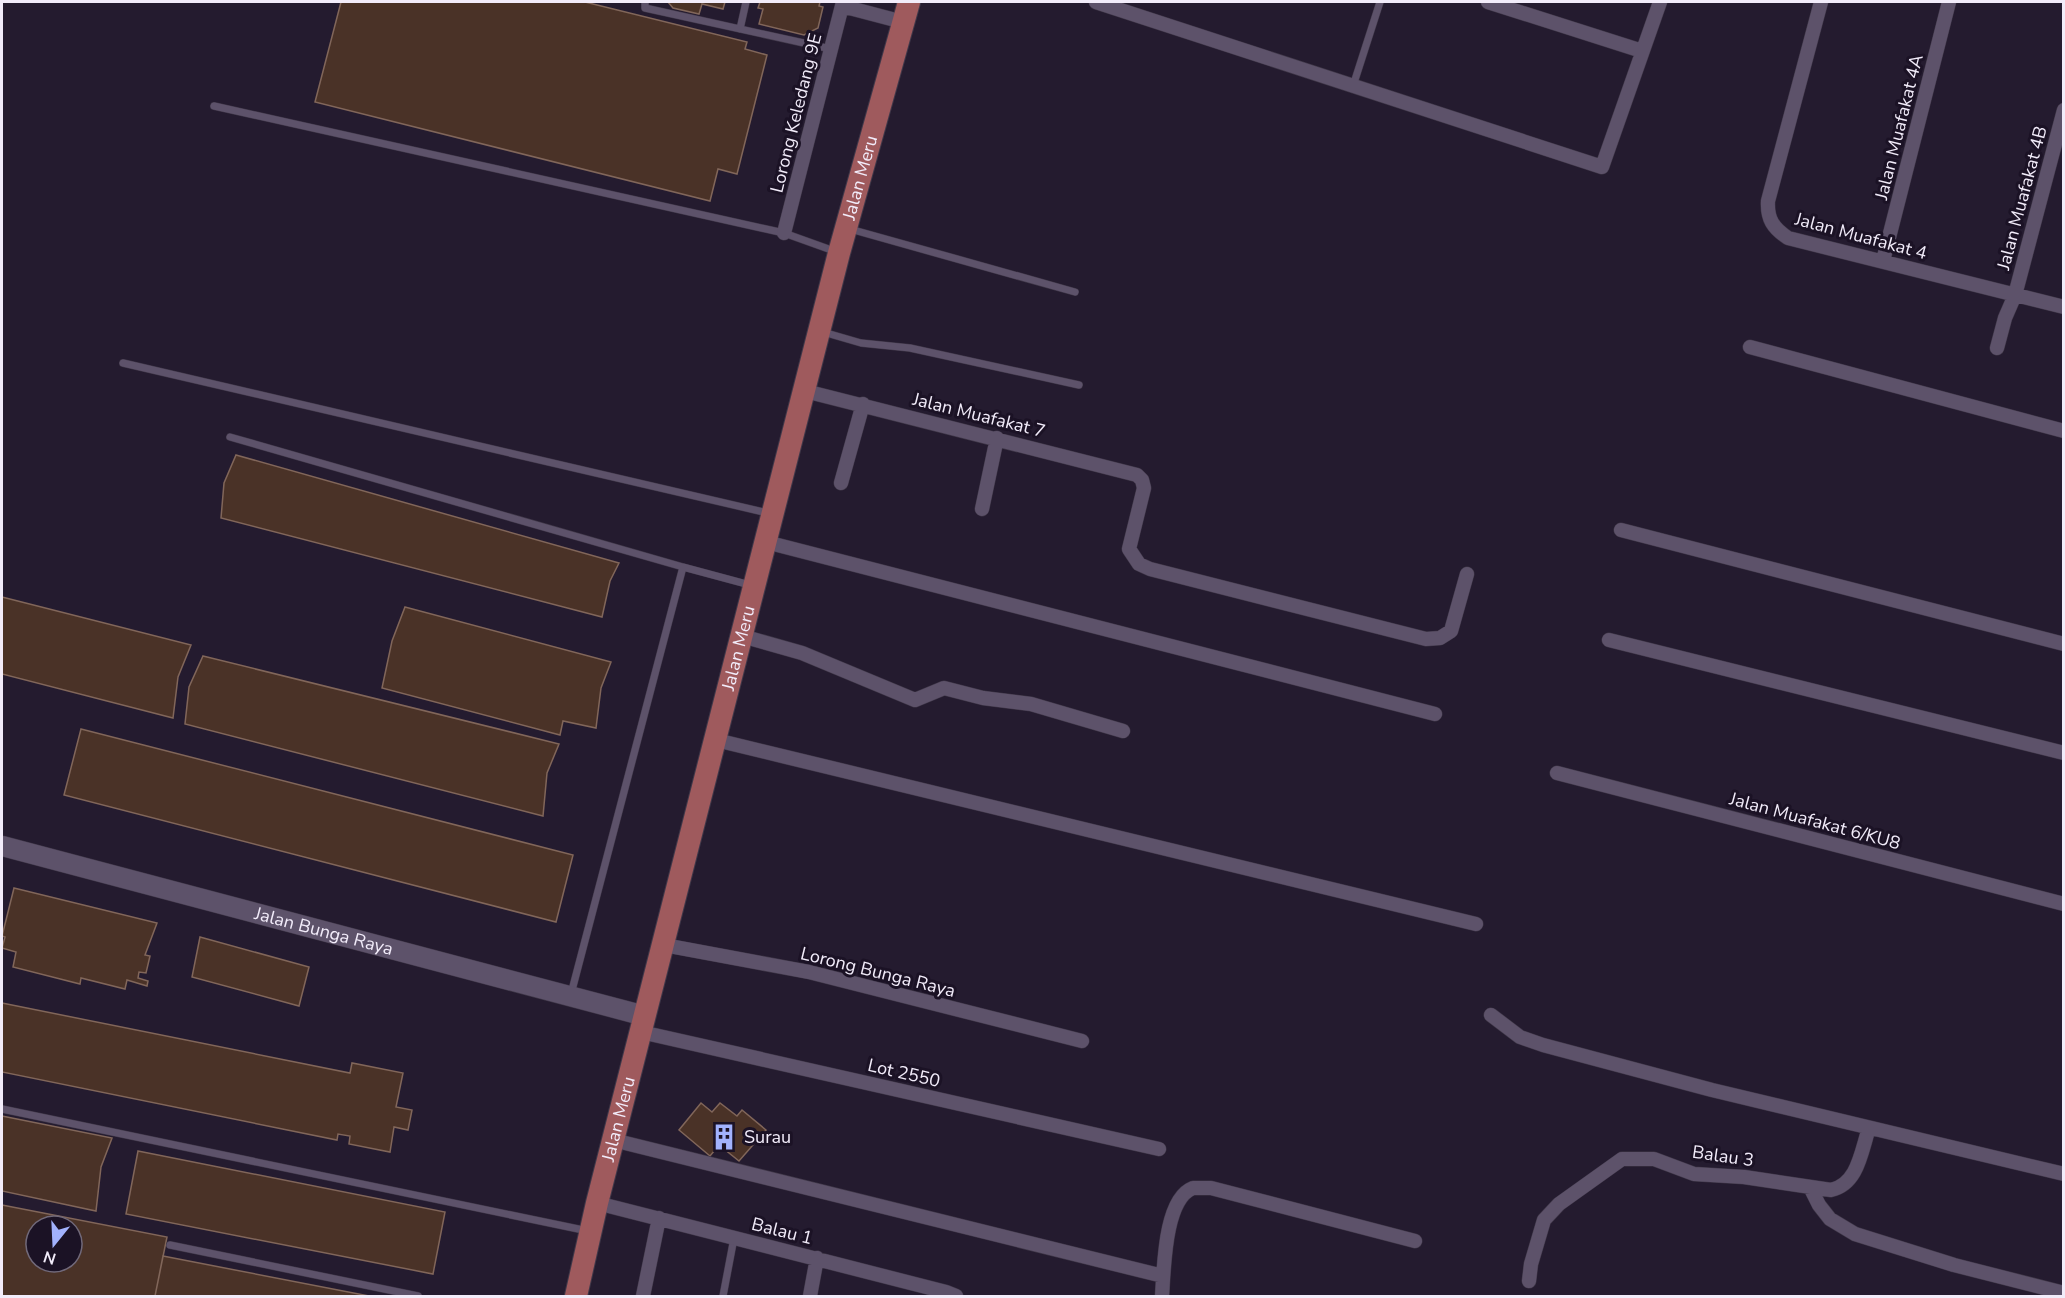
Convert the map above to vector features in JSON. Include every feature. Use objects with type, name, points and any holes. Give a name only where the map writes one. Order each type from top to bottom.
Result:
[{"type":"main road","name":"Jalan Meru","points":[[576,1296],[597,1203],[839,253],[906,12]]},
{"type":"street","points":[[1096,2],[1129,7],[1353,86],[1602,167],[1660,2]]},
{"type":"street","points":[[1488,2],[1642,51]]},
{"type":"street","name":"Jalan Muafakat 4","points":[[1821,2],[1768,201],[1767,214],[1776,230],[1788,238],[2064,307]]},
{"type":"street","name":"Jalan Muafakat 4A","points":[[1883,261],[1949,2]]},
{"type":"street","points":[[842,4],[906,12]]},
{"type":"street","name":"Lorong Keledang 9E","points":[[784,233],[842,4]]},
{"type":"street","name":"Jalan Muafakat 4B","points":[[1997,348],[2005,318],[2015,295],[2064,110]]},
{"type":"street","points":[[1750,347],[2064,431]]},
{"type":"street","name":"Jalan Muafakat 7","points":[[805,391],[1126,471],[1142,480],[1144,488],[1129,549],[1139,564],[1150,569],[1426,639],[1440,638],[1451,632],[1467,574]]},
{"type":"street","points":[[840,483],[863,404]]},
{"type":"street","points":[[982,509],[997,438]]},
{"type":"street","points":[[1621,530],[2064,644]]},
{"type":"street","points":[[766,542],[1435,714]]},
{"type":"street","points":[[742,636],[802,653],[915,700],[944,688],[983,698],[1031,704],[1123,731]]},
{"type":"street","points":[[1609,640],[2064,753]]},
{"type":"street","points":[[716,740],[1476,924]]},
{"type":"street","name":"Jalan Muafakat 6/KU8","points":[[1557,773],[2064,904]]},
{"type":"street","name":"Jalan Bunga Raya","points":[[2,846],[571,994],[643,1024]]},
{"type":"street","name":"Lorong Bunga Raya","points":[[664,945],[809,972],[1082,1041]]},
{"type":"street","points":[[1491,1015],[1520,1037],[1543,1045],[1869,1128],[2064,1174]]},
{"type":"street","name":"Lot 2550","points":[[643,1024],[1159,1149]]},
{"type":"street","name":"Balau 3","points":[[1529,1281],[1531,1264],[1544,1220],[1559,1204],[1622,1159],[1654,1159],[1694,1174],[1794,1183],[1811,1189],[1832,1190],[1844,1187],[1853,1175],[1869,1128]]},
{"type":"street","points":[[613,1140],[1164,1276]]},
{"type":"street","points":[[1162,1296],[1165,1246],[1177,1206],[1188,1190],[1201,1187],[1415,1241]]},
{"type":"street","points":[[1811,1189],[1819,1205],[1830,1219],[1855,1234],[1954,1264],[2064,1293]]},
{"type":"street","name":"Balau 1","points":[[597,1203],[817,1258],[956,1296]]},
{"type":"street","points":[[643,1296],[659,1218]]},
{"type":"street","points":[[810,1296],[817,1258]]},
{"type":"lane","points":[[645,2],[645,8],[831,49]]},
{"type":"lane","points":[[740,29],[746,2]]},
{"type":"lane","points":[[1353,86],[1380,2]]},
{"type":"lane","points":[[214,106],[784,233],[839,253]]},
{"type":"lane","points":[[847,228],[1075,292]]},
{"type":"lane","points":[[820,331],[861,343],[910,348],[1079,385]]},
{"type":"lane","points":[[123,363],[774,514]]},
{"type":"lane","points":[[230,437],[755,587]]},
{"type":"lane","points":[[571,994],[683,567]]},
{"type":"lane","points":[[2,1109],[591,1232]]},
{"type":"lane","points":[[723,1296],[734,1238]]},
{"type":"lane","points":[[170,1245],[418,1296]]},
{"type":"building","points":[[341,2],[585,2],[747,42],[745,49],[767,55],[737,174],[718,169],[710,201],[315,102]]},
{"type":"building","points":[[668,2],[725,2],[723,9],[702,4],[699,14],[673,8]]},
{"type":"building","points":[[760,2],[820,2],[819,6],[823,7],[818,28],[804,35],[759,24],[763,9],[758,8]]},
{"type":"building","points":[[236,455],[619,563],[610,581],[602,617],[221,518],[224,483]]},
{"type":"building","points":[[2,597],[191,645],[178,677],[173,718],[2,674]]},
{"type":"building","points":[[405,607],[611,662],[601,688],[596,728],[563,721],[560,735],[382,688],[392,641]]},
{"type":"building","points":[[203,656],[559,744],[547,773],[543,816],[185,724],[189,687]]},
{"type":"building","points":[[81,729],[573,855],[556,922],[64,795]]},
{"type":"building","points":[[14,888],[157,923],[145,955],[150,956],[146,973],[139,972],[138,978],[148,981],[147,986],[127,980],[125,989],[81,978],[80,984],[13,967],[16,952],[2,948],[5,937],[2,936]]},
{"type":"building","points":[[200,937],[309,967],[299,1006],[192,977]]},
{"type":"building","points":[[2,1003],[350,1073],[352,1063],[403,1073],[396,1107],[412,1110],[408,1130],[394,1127],[390,1152],[349,1144],[350,1136],[338,1134],[337,1140],[2,1072]]},
{"type":"building","name":"Surau","points":[[701,1103],[712,1112],[720,1103],[737,1116],[742,1110],[766,1130],[739,1161],[719,1145],[710,1156],[679,1130]]},
{"type":"building","points":[[2,1116],[112,1138],[101,1167],[96,1211],[2,1191]]},
{"type":"building","points":[[138,1151],[445,1212],[433,1274],[126,1214]]},
{"type":"building","points":[[2,1205],[48,1214],[24,1214],[24,1274],[84,1274],[84,1221],[167,1237],[155,1296],[2,1296]]},
{"type":"building","points":[[163,1256],[369,1296],[155,1296]]},
{"type":"place","name":"Surau","points":[[724,1137]]}]
